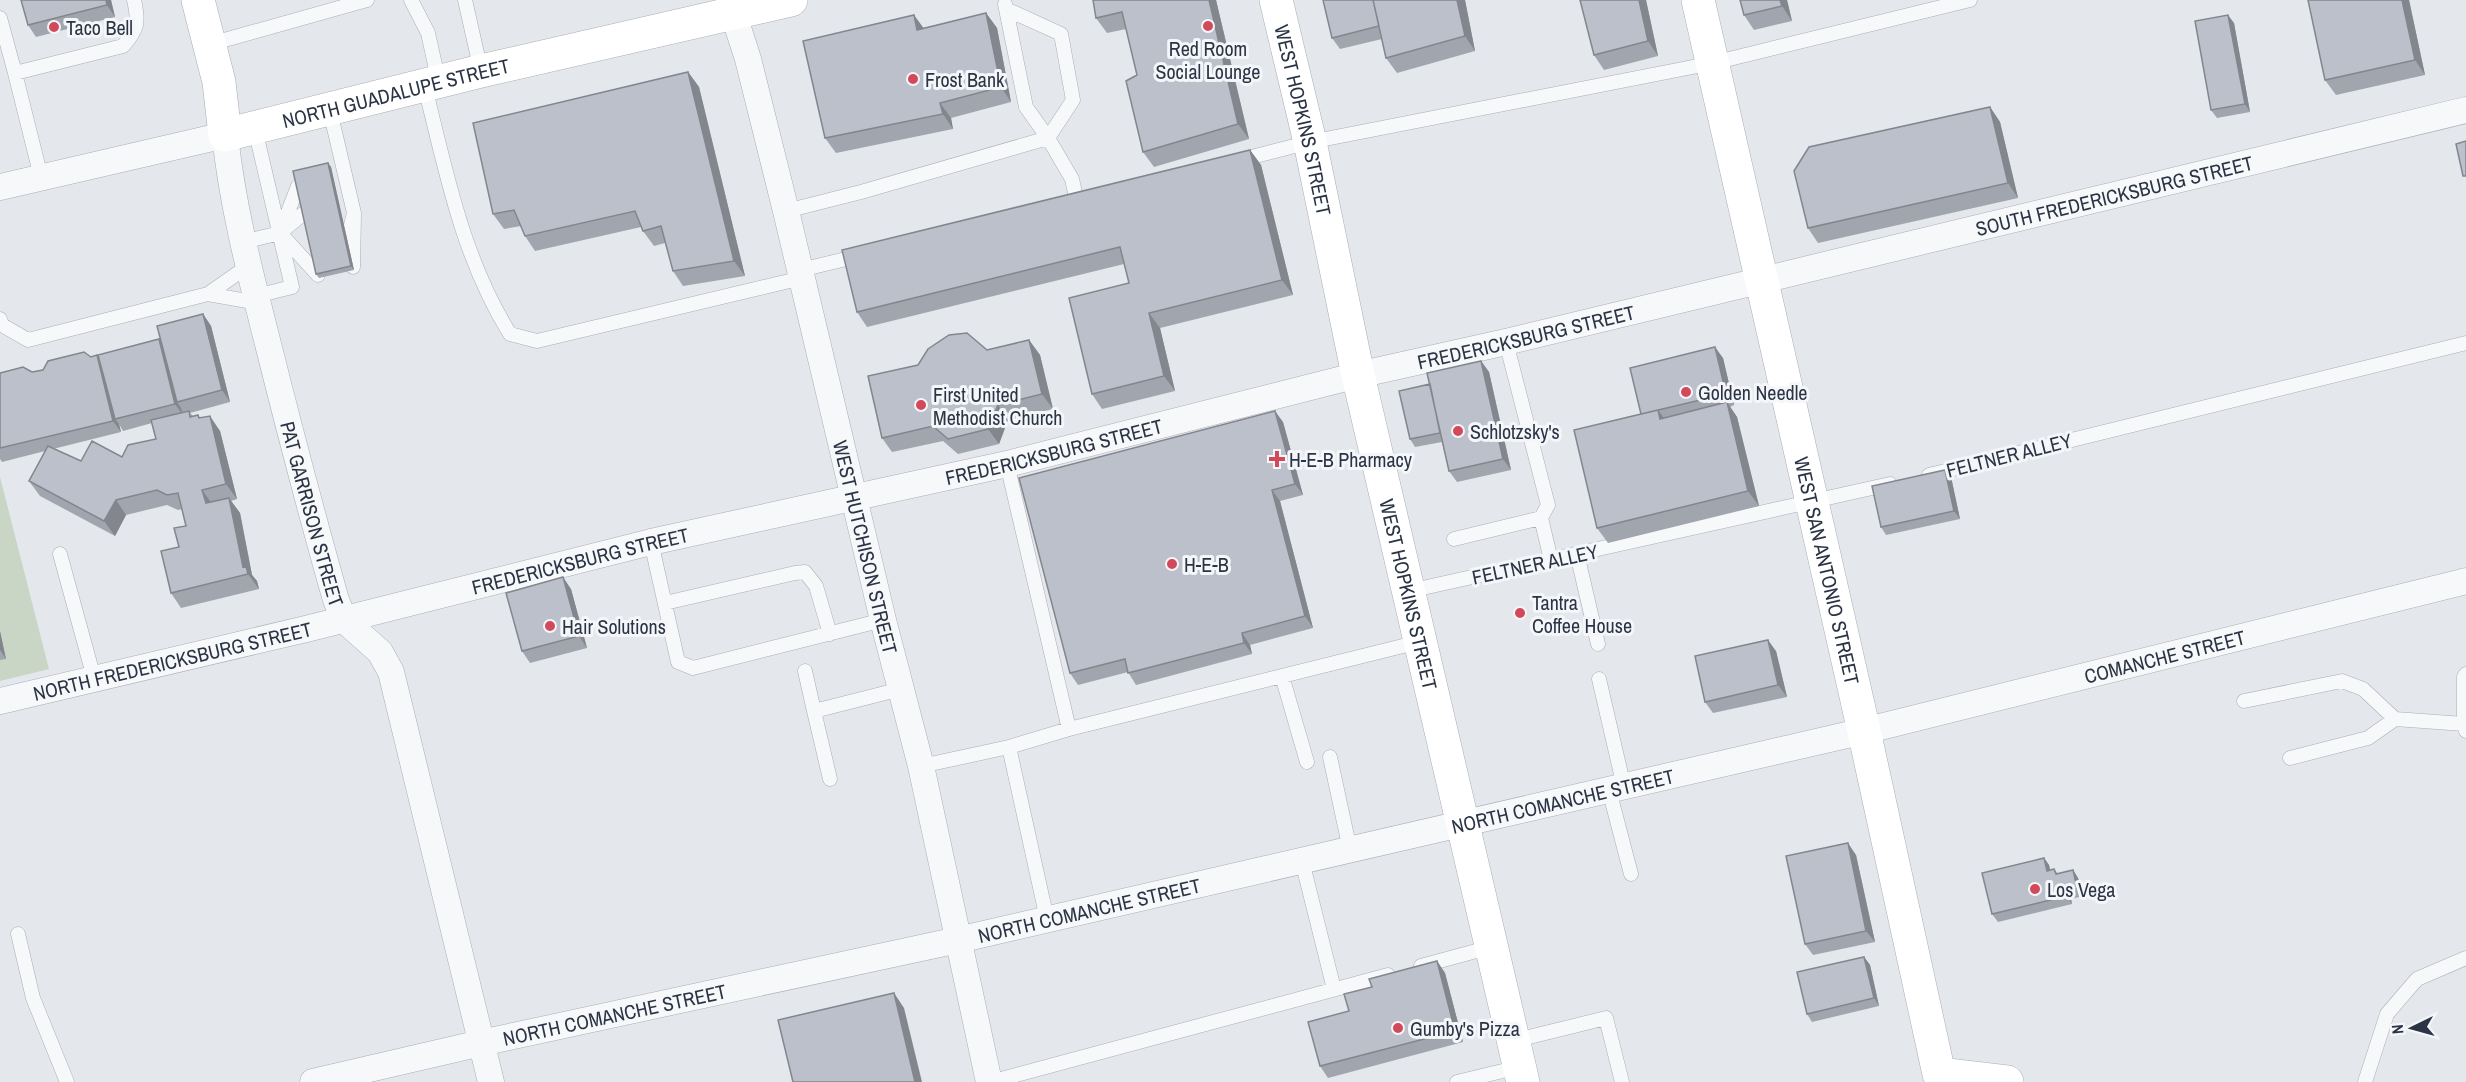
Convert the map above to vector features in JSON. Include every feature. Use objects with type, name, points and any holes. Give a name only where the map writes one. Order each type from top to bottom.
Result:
[{"type":"main road","points":[[198,0],[219,82],[240,132]]},
{"type":"main road","name":"NORTH GUADALUPE STREET","points":[[240,132],[432,85],[731,6],[791,0]]},
{"type":"main road","name":"WEST HOPKINS STREET","points":[[1276,0],[1310,142],[1358,375],[1518,1063]]},
{"type":"main road","name":"WEST SAN ANTONIO STREET","points":[[1698,0],[1813,503],[1939,1078],[2007,1082]]},
{"type":"street","name":"WEST HUTCHISON STREET","points":[[731,6],[748,59],[883,620],[921,766],[989,1082]]},
{"type":"street","name":"SOUTH FREDERICKSBURG STREET","points":[[1762,280],[2466,110]]},
{"type":"street","name":"NORTH GUADALUPE STREET","points":[[0,187],[240,132]]},
{"type":"street","name":"PAT GARRISON STREET","points":[[240,132],[230,186],[295,453],[336,600],[344,620],[380,652],[391,672],[491,1082]]},
{"type":"street","name":"FREDERICKSBURG STREET","points":[[344,620],[651,542],[1007,464],[1358,375],[1762,280]]},
{"type":"street","name":"COMANCHE STREET","points":[[1864,732],[2466,581]]},
{"type":"street","name":"NORTH FREDERICKSBURG STREET","points":[[0,701],[344,620]]},
{"type":"street","name":"NORTH COMANCHE STREET","points":[[313,1082],[481,1043],[958,940],[1864,732]]},
{"type":"lane","points":[[15,73],[123,46],[133,35],[138,18],[134,0]]},
{"type":"lane","points":[[210,44],[367,0]]},
{"type":"lane","points":[[411,0],[428,33],[432,85],[455,207],[473,262],[495,310],[510,334],[537,341],[801,274],[881,250]]},
{"type":"lane","points":[[465,0],[481,71]]},
{"type":"lane","points":[[1221,165],[1310,142],[1713,63],[1970,0]]},
{"type":"lane","points":[[1005,4],[1026,107],[1048,138],[1072,179],[1077,202]]},
{"type":"lane","points":[[786,211],[861,192],[1048,138],[1073,100],[1061,34],[1005,4]]},
{"type":"lane","points":[[0,18],[41,177]]},
{"type":"lane","points":[[330,111],[354,213],[353,267]]},
{"type":"lane","points":[[0,319],[2,325],[28,340],[208,294],[257,300],[292,287],[280,233],[240,132]]},
{"type":"lane","points":[[334,178],[354,213],[348,242]]},
{"type":"lane","points":[[280,233],[298,186]]},
{"type":"lane","points":[[340,205],[354,213]]},
{"type":"lane","points":[[208,294],[246,254],[280,233],[304,213]]},
{"type":"lane","points":[[280,233],[313,251]]},
{"type":"lane","points":[[280,233],[318,275]]},
{"type":"lane","points":[[1506,342],[1548,505],[1541,518],[1551,560]]},
{"type":"lane","name":"FELTNER ALLEY","points":[[1409,591],[1813,503],[2466,343]]},
{"type":"lane","points":[[1007,464],[1070,729]]},
{"type":"lane","points":[[1454,539],[1541,518]]},
{"type":"lane","points":[[651,542],[678,663],[693,668],[883,620]]},
{"type":"lane","points":[[60,554],[94,678]]},
{"type":"lane","points":[[1577,554],[1598,644]]},
{"type":"lane","points":[[665,603],[795,573],[805,573],[810,576],[816,586],[830,634]]},
{"type":"lane","points":[[921,766],[1009,747],[1070,729],[1419,642]]},
{"type":"lane","points":[[805,671],[830,779]]},
{"type":"lane","points":[[2244,701],[2342,681],[2364,689],[2395,719],[2465,728],[2464,676],[2466,674]]},
{"type":"lane","points":[[1282,676],[1307,762]]},
{"type":"lane","points":[[1599,679],[1631,874]]},
{"type":"lane","points":[[814,711],[900,689]]},
{"type":"lane","points":[[2290,758],[2368,738],[2395,719]]},
{"type":"lane","points":[[1009,747],[1047,919]]},
{"type":"lane","points":[[1330,757],[1350,850]]},
{"type":"lane","points":[[1302,861],[1334,989]]},
{"type":"lane","points":[[18,934],[33,998],[66,1082]]},
{"type":"lane","points":[[989,1082],[1491,946]]},
{"type":"lane","points":[[2365,1082],[2387,1014],[2417,980],[2466,958]]},
{"type":"lane","points":[[1457,1082],[1518,1063],[1606,1018],[1622,1082]]},
{"type":"green space","points":[[0,477],[49,669],[0,681],[0,660],[6,658],[0,631]]},
{"type":"building","points":[[21,0],[106,0],[107,5],[28,25]]},
{"type":"building","points":[[1093,0],[1209,0],[1238,124],[1143,152],[1126,81],[1137,75],[1122,12],[1096,18]]},
{"type":"building","points":[[1323,0],[1373,0],[1379,26],[1332,38]]},
{"type":"building","points":[[1373,0],[1457,0],[1465,36],[1386,58]]},
{"type":"building","points":[[1580,0],[1639,0],[1648,41],[1594,55]]},
{"type":"building","points":[[1740,0],[1780,0],[1782,6],[1744,15]]},
{"type":"building","points":[[2308,0],[2402,0],[2415,60],[2325,80]]},
{"type":"building","name":"Frost Bank","points":[[986,13],[1001,87],[940,103],[943,114],[825,138],[803,41],[914,15],[917,30]]},
{"type":"building","points":[[2228,15],[2245,104],[2211,110],[2195,21]]},
{"type":"building","points":[[688,72],[734,261],[673,271],[661,226],[643,231],[635,211],[525,236],[514,210],[493,214],[473,123]]},
{"type":"building","points":[[1990,107],[2008,183],[1808,228],[1794,171],[1809,147]]},
{"type":"building","points":[[2466,141],[2466,176],[2463,176],[2456,144]]},
{"type":"building","points":[[1250,150],[1282,280],[1149,313],[1164,376],[1092,394],[1069,298],[1129,283],[1120,247],[857,312],[842,250]]},
{"type":"building","points":[[328,163],[351,266],[316,274],[293,171]]},
{"type":"building","points":[[203,314],[222,390],[177,402],[157,326]]},
{"type":"building","points":[[967,333],[987,350],[1029,340],[1042,394],[998,405],[988,429],[948,439],[933,426],[882,438],[868,376],[918,365],[928,349],[949,335]]},
{"type":"building","points":[[159,339],[175,404],[115,419],[98,355]]},
{"type":"building","name":"Golden Needle","points":[[1715,347],[1726,394],[1641,414],[1630,368]]},
{"type":"building","points":[[84,352],[91,357],[97,355],[113,421],[0,448],[0,373],[23,367],[32,372],[43,370],[48,361]]},
{"type":"building","points":[[1481,361],[1503,459],[1449,471],[1427,373]]},
{"type":"building","points":[[1430,384],[1440,433],[1410,439],[1399,391]]},
{"type":"building","points":[[1727,402],[1748,491],[1597,528],[1574,430],[1658,410],[1660,419]]},
{"type":"building","points":[[189,411],[190,417],[210,416],[226,484],[202,490],[206,503],[229,498],[243,567],[246,566],[248,574],[171,593],[161,551],[179,547],[174,528],[186,526],[178,493],[167,495],[157,490],[116,500],[104,521],[29,481],[48,446],[81,461],[92,441],[122,457],[128,445],[156,439],[151,420]]},
{"type":"building","name":"H-E-B","points":[[1275,411],[1295,484],[1272,490],[1305,616],[1242,633],[1244,643],[1128,673],[1125,659],[1070,673],[1019,478]]},
{"type":"building","points":[[1945,470],[1954,511],[1881,527],[1872,486]]},
{"type":"building","name":"Hair Solutions","points":[[563,577],[579,636],[522,651],[506,593]]},
{"type":"building","points":[[1768,640],[1778,685],[1705,702],[1695,656]]},
{"type":"building","points":[[1848,843],[1866,931],[1805,944],[1786,856]]},
{"type":"building","name":"Los Vega","points":[[2044,858],[2047,871],[2054,869],[2056,874],[2073,870],[2077,888],[2065,891],[2067,896],[1992,914],[1982,873]]},
{"type":"building","points":[[1864,957],[1874,998],[1807,1014],[1797,972]]},
{"type":"building","name":"Gumby's Pizza","points":[[1437,961],[1455,1031],[1320,1066],[1308,1022],[1349,1011],[1344,994],[1372,987],[1369,979]]},
{"type":"building","points":[[894,993],[915,1082],[793,1082],[778,1020]]},
{"type":"place","name":"Red Room Social Lounge","points":[[1208,26]]},
{"type":"place","name":"Taco Bell","points":[[54,27]]},
{"type":"place","name":"Frost Bank","points":[[913,79]]},
{"type":"place","name":"Golden Needle","points":[[1686,392]]},
{"type":"place","name":"First United Methodist Church","points":[[921,405]]},
{"type":"place","name":"Schlotzsky's","points":[[1458,431]]},
{"type":"place","name":"H-E-B Pharmacy","points":[[1277,459]]},
{"type":"place","name":"H-E-B","points":[[1172,564]]},
{"type":"place","name":"Tantra Coffee House","points":[[1520,613]]},
{"type":"place","name":"Hair Solutions","points":[[550,626]]},
{"type":"place","name":"Los Vega","points":[[2035,889]]},
{"type":"place","name":"Gumby's Pizza","points":[[1398,1028]]}]
